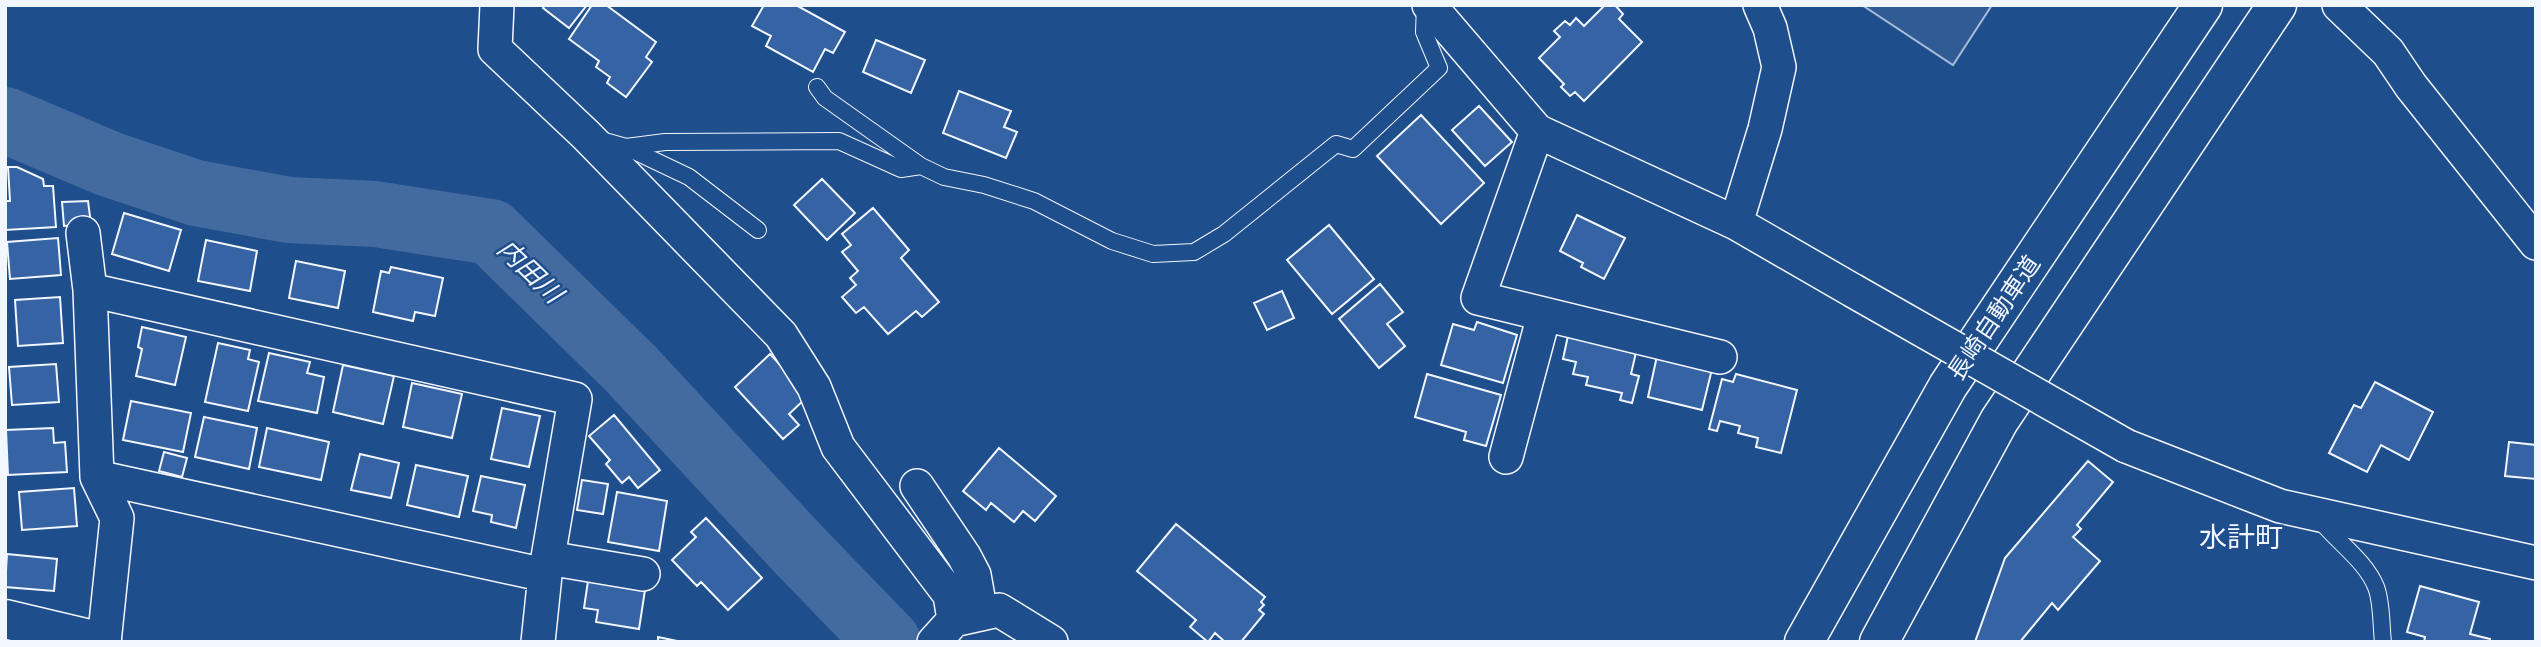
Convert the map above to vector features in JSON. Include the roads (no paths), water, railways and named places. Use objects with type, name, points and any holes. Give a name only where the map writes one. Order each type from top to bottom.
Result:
[{"type":"main road","name":"長崎自動車道","points":[[1804,642],[1948,386],[2203,5]]},
{"type":"main road","points":[[1879,642],[2000,421],[2277,5]]},
{"type":"main road","points":[[5,619],[103,642]]},
{"type":"street","points":[[497,5],[495,49],[586,135],[781,335],[814,387],[838,447],[950,595],[956,625]]},
{"type":"street","points":[[1427,5],[1537,131],[1736,223],[2126,446],[2280,506],[2536,563]]},
{"type":"street","points":[[1736,223],[1765,129],[1779,67],[1770,29],[1760,5]]},
{"type":"street","points":[[2339,5],[2388,52],[2411,86],[2536,243]]},
{"type":"street","points":[[1537,131],[1478,298],[1720,357]]},
{"type":"street","points":[[83,233],[90,290],[97,477],[117,518],[103,642]]},
{"type":"street","points":[[90,290],[575,399],[546,566],[538,642]]},
{"type":"street","points":[[1506,457],[1544,315]]},
{"type":"street","points":[[97,477],[546,566],[643,574]]},
{"type":"street","points":[[917,485],[974,575],[956,625]]},
{"type":"street","points":[[956,625],[999,610],[1051,642]]},
{"type":"lane","points":[[817,87],[825,98],[921,166],[944,177],[984,185],[1034,201],[1112,241],[1153,254],[1194,252],[1224,234],[1336,144],[1353,149],[1439,68],[1423,32],[1427,5]]},
{"type":"lane","points":[[586,135],[626,147],[689,177],[758,230]]},
{"type":"lane","points":[[626,147],[665,142],[839,142],[901,169],[921,166]]},
{"type":"lane","points":[[2315,514],[2334,538],[2362,564],[2377,588],[2383,642]]},
{"type":"waterway","name":"内田川","points":[[5,120],[109,164],[196,193],[289,210],[375,214],[491,232],[631,369],[888,642]]},
{"type":"district","name":"水計町","points":[[2241,537]]}]
